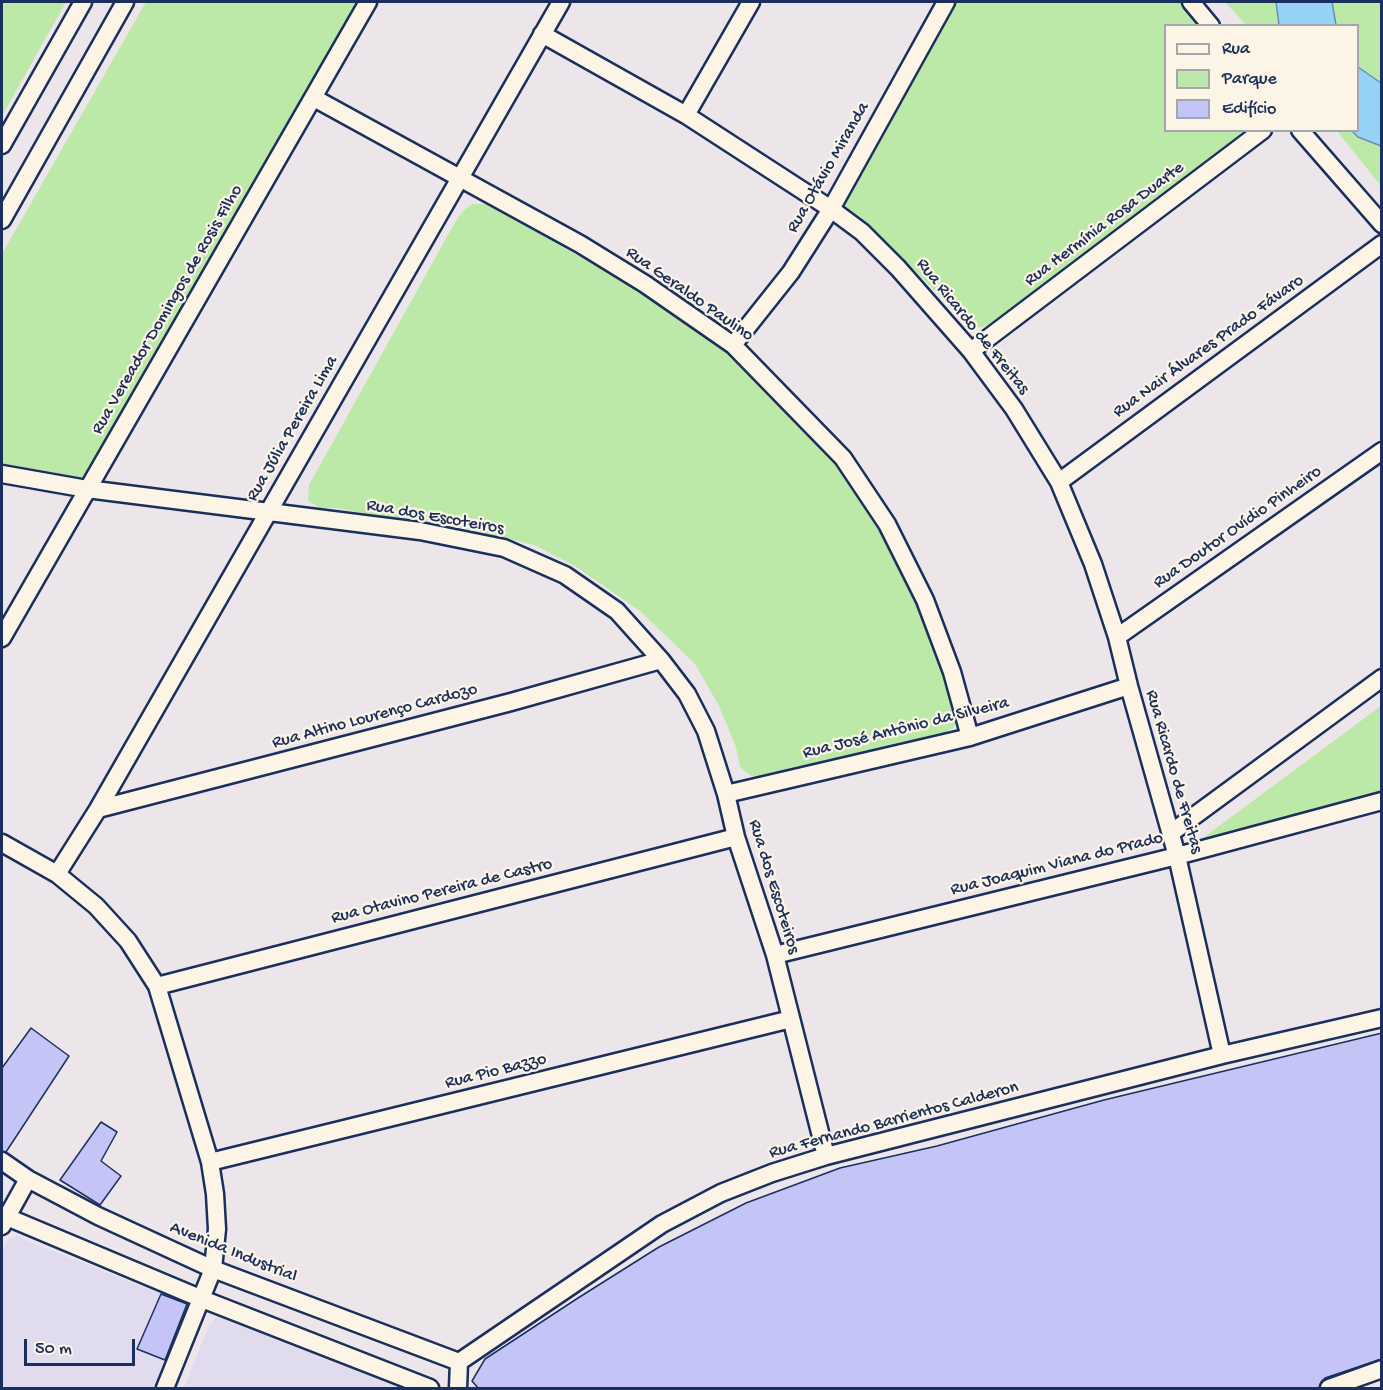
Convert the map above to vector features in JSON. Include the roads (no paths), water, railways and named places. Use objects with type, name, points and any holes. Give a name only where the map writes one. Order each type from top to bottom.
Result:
[{"type":"street","points":[[2,145],[83,2]]},
{"type":"street","points":[[2,220],[125,2]]},
{"type":"street","name":"Rua Vereador Domingos de Rosis Filho","points":[[2,638],[368,2]]},
{"type":"street","name":"Rua Júlia Pereira Lima","points":[[57,874],[98,809],[561,2]]},
{"type":"street","points":[[686,115],[751,2]]},
{"type":"street","name":"Rua Otávio Miranda","points":[[733,345],[790,272],[831,208],[946,2]]},
{"type":"street","points":[[1191,2],[1209,24]]},
{"type":"street","name":"Rua Ricardo de Freitas","points":[[542,34],[686,115],[831,208],[862,232],[898,268],[971,351],[1014,409],[1059,482],[1093,564],[1117,637],[1177,856],[1222,1055]]},
{"type":"street","name":"Rua Geraldo Paulino","points":[[314,98],[580,244],[645,284],[733,345],[843,458],[887,524],[925,600],[952,672],[970,736]]},
{"type":"street","name":"Rua Hermínia Rosa Duarte","points":[[971,351],[1260,132]]},
{"type":"street","points":[[1302,132],[1382,224]]},
{"type":"street","name":"Rua Nair Álvares Prado Fávaro","points":[[1059,482],[1382,244]]},
{"type":"street","name":"Rua Doutor Ovídio Pinheiro","points":[[1117,637],[1382,451]]},
{"type":"street","name":"Rua dos Escoteiros","points":[[2,474],[87,489],[420,531],[504,548],[565,575],[617,611],[661,660],[687,694],[706,732],[726,794],[736,837],[775,956],[826,1156]]},
{"type":"street","name":"Rua Altino Lourenço Cardozo","points":[[98,809],[511,702],[661,660]]},
{"type":"street","points":[[1171,833],[1382,678]]},
{"type":"street","name":"Rua José Antônio da Silveira","points":[[726,794],[970,736],[1129,686]]},
{"type":"street","name":"Rua Joaquim Viana do Prado","points":[[775,956],[1177,856],[1382,801]]},
{"type":"street","name":"Rua Otavino Pereira de Castro","points":[[158,986],[736,837]]},
{"type":"street","points":[[2,843],[57,874],[96,906],[128,941],[158,986],[210,1162],[216,1217],[213,1269],[165,1389]]},
{"type":"street","name":"Rua Fernando Barrientos Calderon","points":[[459,1362],[662,1224],[722,1193],[772,1173],[826,1156],[1222,1055],[1382,1018]]},
{"type":"street","name":"Rua Pio Bazzo","points":[[210,1162],[791,1019]]},
{"type":"street","name":"Avenida Industrial","points":[[2,1161],[28,1179],[98,1216],[213,1269],[459,1362]]},
{"type":"street","points":[[28,1179],[4,1220],[430,1389]]},
{"type":"street","points":[[458,1389],[459,1362]]},
{"type":"street","points":[[1329,1389],[1382,1369]]},
{"type":"water","points":[[1276,2],[1332,2],[1336,24],[1279,24]]},
{"type":"water","points":[[1359,68],[1381,83],[1381,146],[1358,137],[1353,132],[1359,132]]}]
